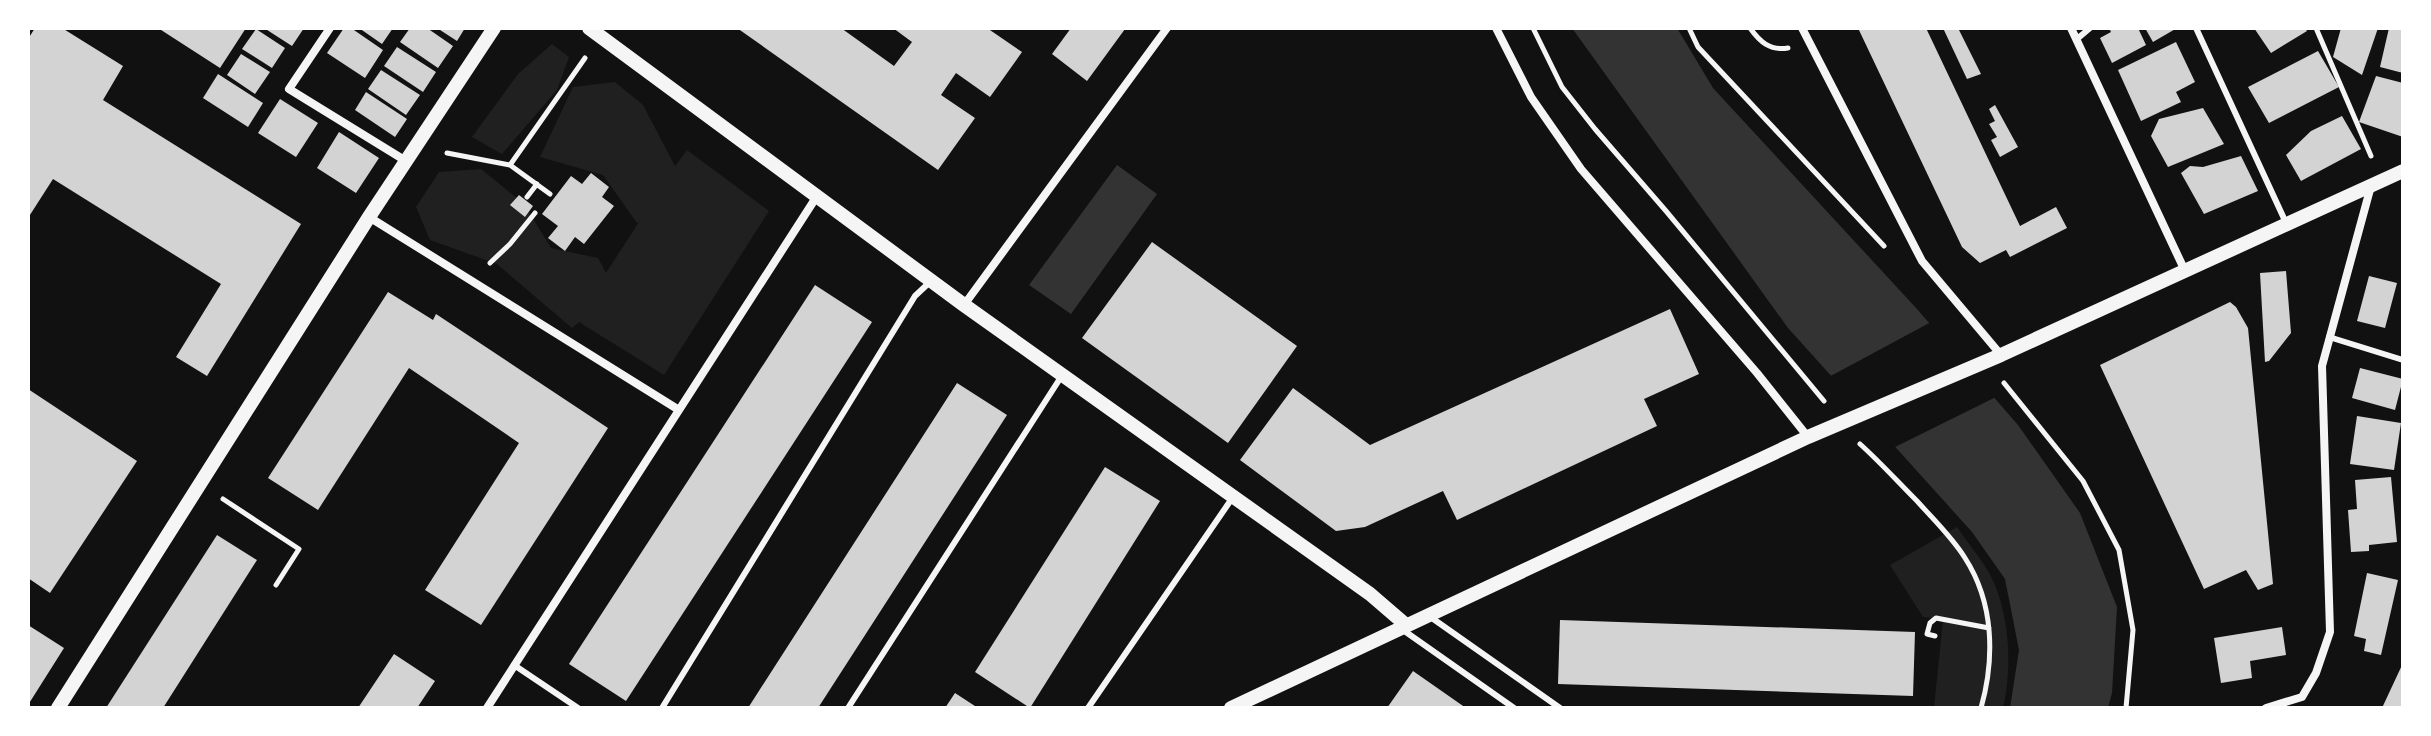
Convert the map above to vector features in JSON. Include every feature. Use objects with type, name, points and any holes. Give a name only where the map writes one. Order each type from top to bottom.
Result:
[{"type":"street","points":[[330,28],[289,89],[406,161]]},
{"type":"street","points":[[58,708],[369,217],[494,28]]},
{"type":"street","points":[[589,28],[964,305],[1370,594],[1403,626]]},
{"type":"street","points":[[964,305],[1167,28]]},
{"type":"street","points":[[1496,28],[1531,97],[1581,169],[1757,373],[1808,437]]},
{"type":"street","points":[[1802,28],[1922,261],[2001,355]]},
{"type":"street","points":[[2071,28],[2185,271]]},
{"type":"street","points":[[1231,708],[1808,437],[2001,355],[2403,171]]},
{"type":"street","points":[[2266,708],[2302,697],[2316,673],[2330,632],[2322,366],[2376,183]]},
{"type":"street","points":[[487,708],[817,196]]},
{"type":"street","points":[[369,217],[679,410]]},
{"type":"lane","points":[[2077,39],[2090,28]]},
{"type":"lane","points":[[2196,28],[2287,225]]},
{"type":"lane","points":[[662,708],[915,296],[931,281]]},
{"type":"lane","points":[[2329,337],[2403,360]]},
{"type":"lane","points":[[848,708],[1063,374]]},
{"type":"lane","points":[[1088,708],[1234,496]]},
{"type":"lane","points":[[1428,615],[1560,708]]},
{"type":"lane","points":[[1403,626],[1514,708]]},
{"type":"lane","points":[[514,665],[578,708]]},
{"type":"path","points":[[1533,28],[1562,87],[1595,129],[1823,401],[1836,396]]},
{"type":"path","points":[[1750,28],[1759,41],[1777,50],[1809,41]]},
{"type":"path","points":[[2316,28],[2376,183]]},
{"type":"path","points":[[510,165],[586,57]]},
{"type":"path","points":[[447,153],[510,165],[550,194]]},
{"type":"path","points":[[527,197],[537,184]]},
{"type":"path","points":[[472,280],[510,244],[535,213]]},
{"type":"path","points":[[1859,442],[1941,528],[1965,559],[1978,587],[1989,628],[1990,653],[1981,708]]},
{"type":"path","points":[[223,499],[299,549],[276,585]]},
{"type":"path","points":[[1935,636],[1927,634],[1930,623],[1936,618],[1989,628]]},
{"type":"shaded area","points":[[1572,28],[1677,28],[1713,88],[1917,309],[2018,425],[2080,513],[2117,607],[2112,693],[2108,708],[2010,708],[2019,650],[2005,579],[1972,532],[1788,328]]},
{"type":"shaded area","points":[[552,44],[569,57],[557,90],[502,154],[472,137],[518,74]]},
{"type":"shaded area","points":[[615,82],[643,105],[675,166],[687,150],[769,211],[664,375],[579,322],[572,328],[497,264],[430,240],[416,207],[439,172],[481,169],[524,204],[551,248],[598,258],[606,273],[639,222],[603,175],[540,157],[573,87]]},
{"type":"shaded area","points":[[1117,165],[1157,194],[1071,314],[1029,285]]},
{"type":"shaded area","points":[[1957,527],[1987,570],[2004,615],[2008,678],[2003,708],[1934,708],[1943,619],[1923,617],[1890,565]]},
{"type":"pier","points":[[1933,321],[1998,396],[1891,449],[1827,378]]},
{"type":"building","points":[[35,28],[62,28],[123,66],[103,100],[301,224],[207,376],[176,357],[221,284],[53,179],[28,218],[28,39]]},
{"type":"building","points":[[158,28],[246,28],[220,68]]},
{"type":"building","points":[[264,28],[304,28],[292,46]]},
{"type":"building","points":[[344,28],[351,28],[383,50],[365,78],[327,53]]},
{"type":"building","points":[[359,28],[393,28],[382,44]]},
{"type":"building","points":[[410,28],[427,28],[453,46],[438,68],[400,42]]},
{"type":"building","points":[[437,28],[465,28],[457,41]]},
{"type":"building","points":[[737,28],[841,28],[894,66],[912,42],[893,28],[987,28],[1022,52],[990,97],[956,73],[941,95],[975,118],[938,170]]},
{"type":"building","points":[[1071,28],[1125,29],[1087,81],[1052,54]]},
{"type":"building","points":[[1858,28],[1926,28],[2020,226],[2056,207],[2067,228],[2010,257],[2006,250],[1980,263],[1962,247]]},
{"type":"building","points":[[1943,28],[1958,28],[1981,74],[1967,79]]},
{"type":"building","points":[[2109,28],[2138,28],[2146,45],[2112,63],[2100,38],[2111,32]]},
{"type":"building","points":[[2145,28],[2177,28],[2153,42]]},
{"type":"building","points":[[2254,28],[2305,28],[2307,31],[2271,53]]},
{"type":"building","points":[[2341,28],[2378,28],[2362,75],[2333,57]]},
{"type":"building","points":[[2389,28],[2403,28],[2403,73],[2380,67]]},
{"type":"building","points":[[256,29],[285,48],[272,68],[242,49]]},
{"type":"building","points":[[2176,42],[2195,82],[2176,92],[2181,102],[2141,121],[2118,70]]},
{"type":"building","points":[[397,47],[436,72],[423,92],[384,66]]},
{"type":"building","points":[[2318,51],[2339,87],[2269,123],[2248,87]]},
{"type":"building","points":[[241,54],[270,72],[255,94],[227,75]]},
{"type":"building","points":[[381,70],[420,95],[406,115],[368,89]]},
{"type":"building","points":[[218,74],[263,103],[248,127],[203,98]]},
{"type":"building","points":[[2376,76],[2403,83],[2403,137],[2359,122]]},
{"type":"building","points":[[366,92],[407,119],[395,137],[355,110]]},
{"type":"building","points":[[280,99],[318,123],[296,157],[258,133]]},
{"type":"building","points":[[1995,105],[2018,147],[2000,157],[1991,140],[1997,137],[1989,124],[1995,121],[1989,109]]},
{"type":"building","points":[[2203,108],[2224,144],[2168,167],[2151,136],[2159,119]]},
{"type":"building","points":[[2342,116],[2361,149],[2301,181],[2286,155],[2311,131]]},
{"type":"building","points":[[339,132],[379,158],[356,193],[317,168]]},
{"type":"building","points":[[2241,156],[2258,191],[2204,214],[2181,173],[2190,166],[2203,167]]},
{"type":"building","points":[[591,173],[609,187],[602,197],[614,206],[584,244],[575,237],[565,251],[548,238],[558,226],[542,214],[571,176],[582,184]]},
{"type":"building","points":[[519,195],[533,206],[525,217],[510,205]]},
{"type":"building","points":[[1152,242],[1297,346],[1228,443],[1082,338]]},
{"type":"building","points":[[2286,271],[2291,333],[2265,362],[2260,273]]},
{"type":"building","points":[[2369,276],[2397,283],[2385,328],[2357,321]]},
{"type":"building","points":[[815,285],[872,322],[626,701],[569,664]]},
{"type":"building","points":[[388,292],[433,320],[436,314],[608,428],[481,625],[425,590],[519,443],[409,368],[318,510],[268,478]]},
{"type":"building","points":[[2230,302],[2248,328],[2273,584],[2258,590],[2246,570],[2204,589],[2100,365]]},
{"type":"building","points":[[1670,309],[1699,374],[1644,399],[1657,426],[1457,520],[1443,491],[1365,527],[1336,531],[1240,460],[1293,388],[1370,445]]},
{"type":"building","points":[[2360,368],[2403,379],[2395,410],[2352,398]]},
{"type":"building","points":[[957,383],[1007,415],[818,708],[748,708]]},
{"type":"building","points":[[28,389],[137,461],[50,593],[28,578]]},
{"type":"building","points":[[2357,416],[2401,423],[2394,470],[2350,464]]},
{"type":"building","points":[[1105,467],[1160,501],[1030,708],[975,672]]},
{"type":"building","points":[[2391,477],[2397,542],[2369,545],[2369,551],[2351,552],[2348,510],[2357,509],[2355,480]]},
{"type":"building","points":[[217,535],[257,560],[163,708],[106,708]]},
{"type":"building","points":[[2367,573],[2398,580],[2381,655],[2364,651],[2366,639],[2354,636]]},
{"type":"building","points":[[1560,620],[1915,632],[1913,696],[1558,684]]},
{"type":"building","points":[[28,625],[64,648],[28,705]]},
{"type":"building","points":[[2282,627],[2286,655],[2250,661],[2252,678],[2221,683],[2214,638]]},
{"type":"building","points":[[394,654],[435,681],[417,708],[358,708]]},
{"type":"building","points":[[2403,663],[2403,708],[2382,708]]},
{"type":"building","points":[[1413,671],[1466,708],[1387,708]]},
{"type":"building","points":[[955,693],[978,708],[945,708]]}]
